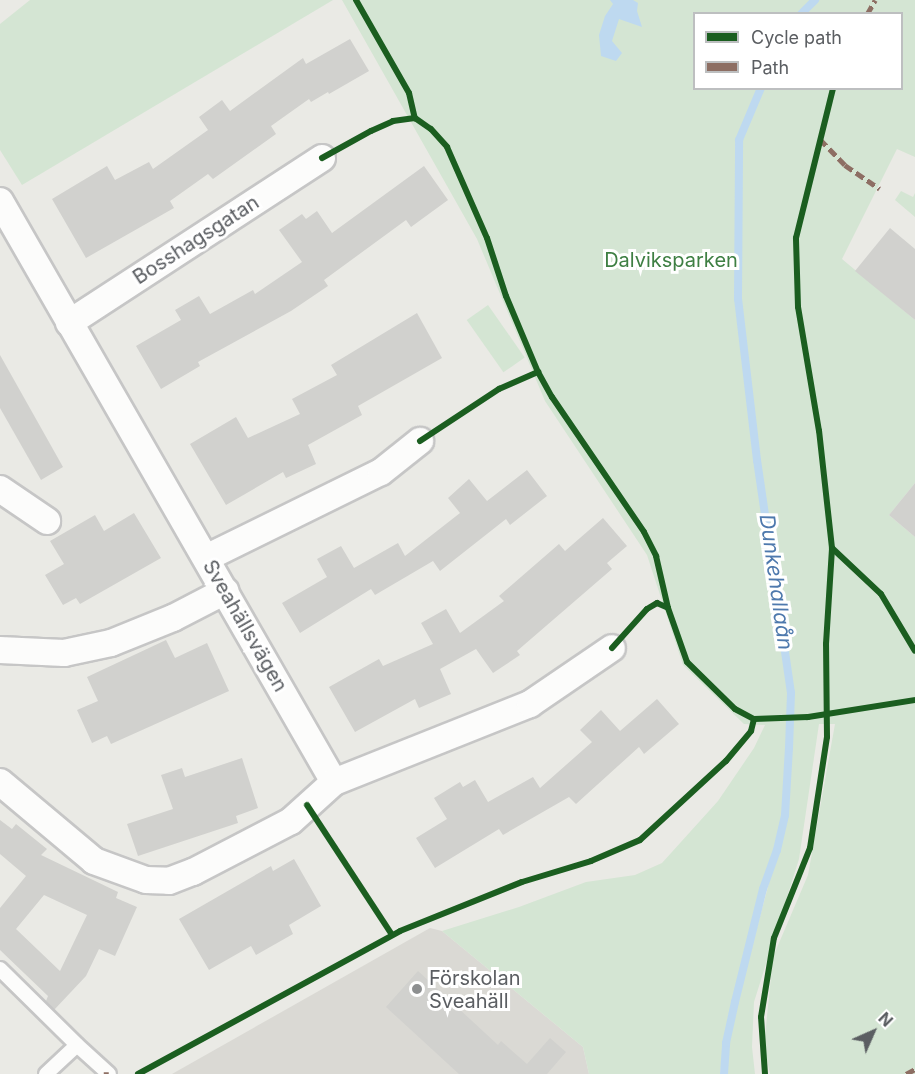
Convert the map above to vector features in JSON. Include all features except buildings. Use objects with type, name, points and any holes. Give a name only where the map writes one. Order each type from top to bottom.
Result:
[{"type":"street","name":"Bosshagsgatan","points":[[69,323],[322,158]]},
{"type":"street","name":"Sveahällsvägen","points":[[0,201],[334,782]]},
{"type":"street","points":[[206,558],[381,472],[420,441]]},
{"type":"street","points":[[0,489],[47,521]]},
{"type":"street","points":[[0,650],[64,653],[111,643],[173,618],[225,591]]},
{"type":"street","points":[[0,782],[94,861],[146,880],[169,881],[193,872],[291,821],[334,782],[530,704],[612,648]]},
{"type":"lane","points":[[0,969],[109,1074]]},
{"type":"lane","points":[[46,1074],[77,1045]]},
{"type":"shaded area","name":"Förskolan Sveahäll","points":[[430,928],[442,931],[583,1047],[589,1074],[172,1074]]},
{"type":"green space","points":[[30,0],[333,0],[22,185],[0,150],[0,24]]},
{"type":"green space","name":"Dalviksparken","points":[[342,0],[915,0],[915,157],[897,149],[842,259],[915,320],[915,483],[889,515],[915,537],[915,1074],[770,1074],[764,1046],[773,957],[808,875],[835,724],[819,724],[799,859],[754,1002],[752,1047],[755,1074],[724,1074],[728,1036],[770,879],[763,883],[728,1017],[720,1074],[589,1074],[583,1047],[442,931],[519,907],[586,882],[635,875],[662,863],[718,801],[754,748],[765,725],[744,724],[683,665],[647,555],[545,401],[477,239]]},
{"type":"green space","points":[[901,191],[913,197],[915,193],[915,217],[895,200]]},
{"type":"green space","points":[[488,305],[525,357],[503,372],[467,320]]},
{"type":"water","points":[[610,0],[633,0],[638,3],[637,11],[642,27],[619,19],[612,41],[622,53],[616,61],[601,56],[599,35],[605,16],[613,4]]},
{"type":"waterway","name":"Dunkehallaån","points":[[803,12],[815,0]]},
{"type":"waterway","name":"Dunkehallaån","points":[[724,1074],[726,1043],[735,1002],[763,889],[777,850],[785,815],[789,748],[791,693],[757,460],[738,299],[739,140],[760,90]]},
{"type":"marked path","points":[[868,12],[875,0]]},
{"type":"marked path","points":[[820,139],[845,165],[880,189]]},
{"type":"marked path","points":[[906,1074],[915,1069]]},
{"type":"cycle path","points":[[356,0],[409,93],[415,118]]},
{"type":"cycle path","points":[[765,1074],[761,1017],[774,938],[810,848],[827,737],[826,644],[832,548],[819,431],[798,307],[796,238],[833,90]]},
{"type":"cycle path","points":[[322,158],[393,121],[415,118],[431,129],[447,147],[487,238],[506,296],[538,372],[552,397],[644,532],[656,556],[668,608]]},
{"type":"cycle path","points":[[420,441],[499,389],[538,372]]},
{"type":"cycle path","points":[[832,548],[881,594],[915,651]]},
{"type":"cycle path","points":[[612,648],[647,609],[657,603],[668,608],[687,662],[735,709],[754,719]]},
{"type":"cycle path","points":[[138,1074],[400,931],[522,882],[591,861],[640,840],[726,761],[751,731],[754,719],[808,717],[915,700]]},
{"type":"cycle path","points":[[307,805],[392,935]]},
{"type":"place","name":"Förskolan Sveahäll","points":[[417,989]]}]
